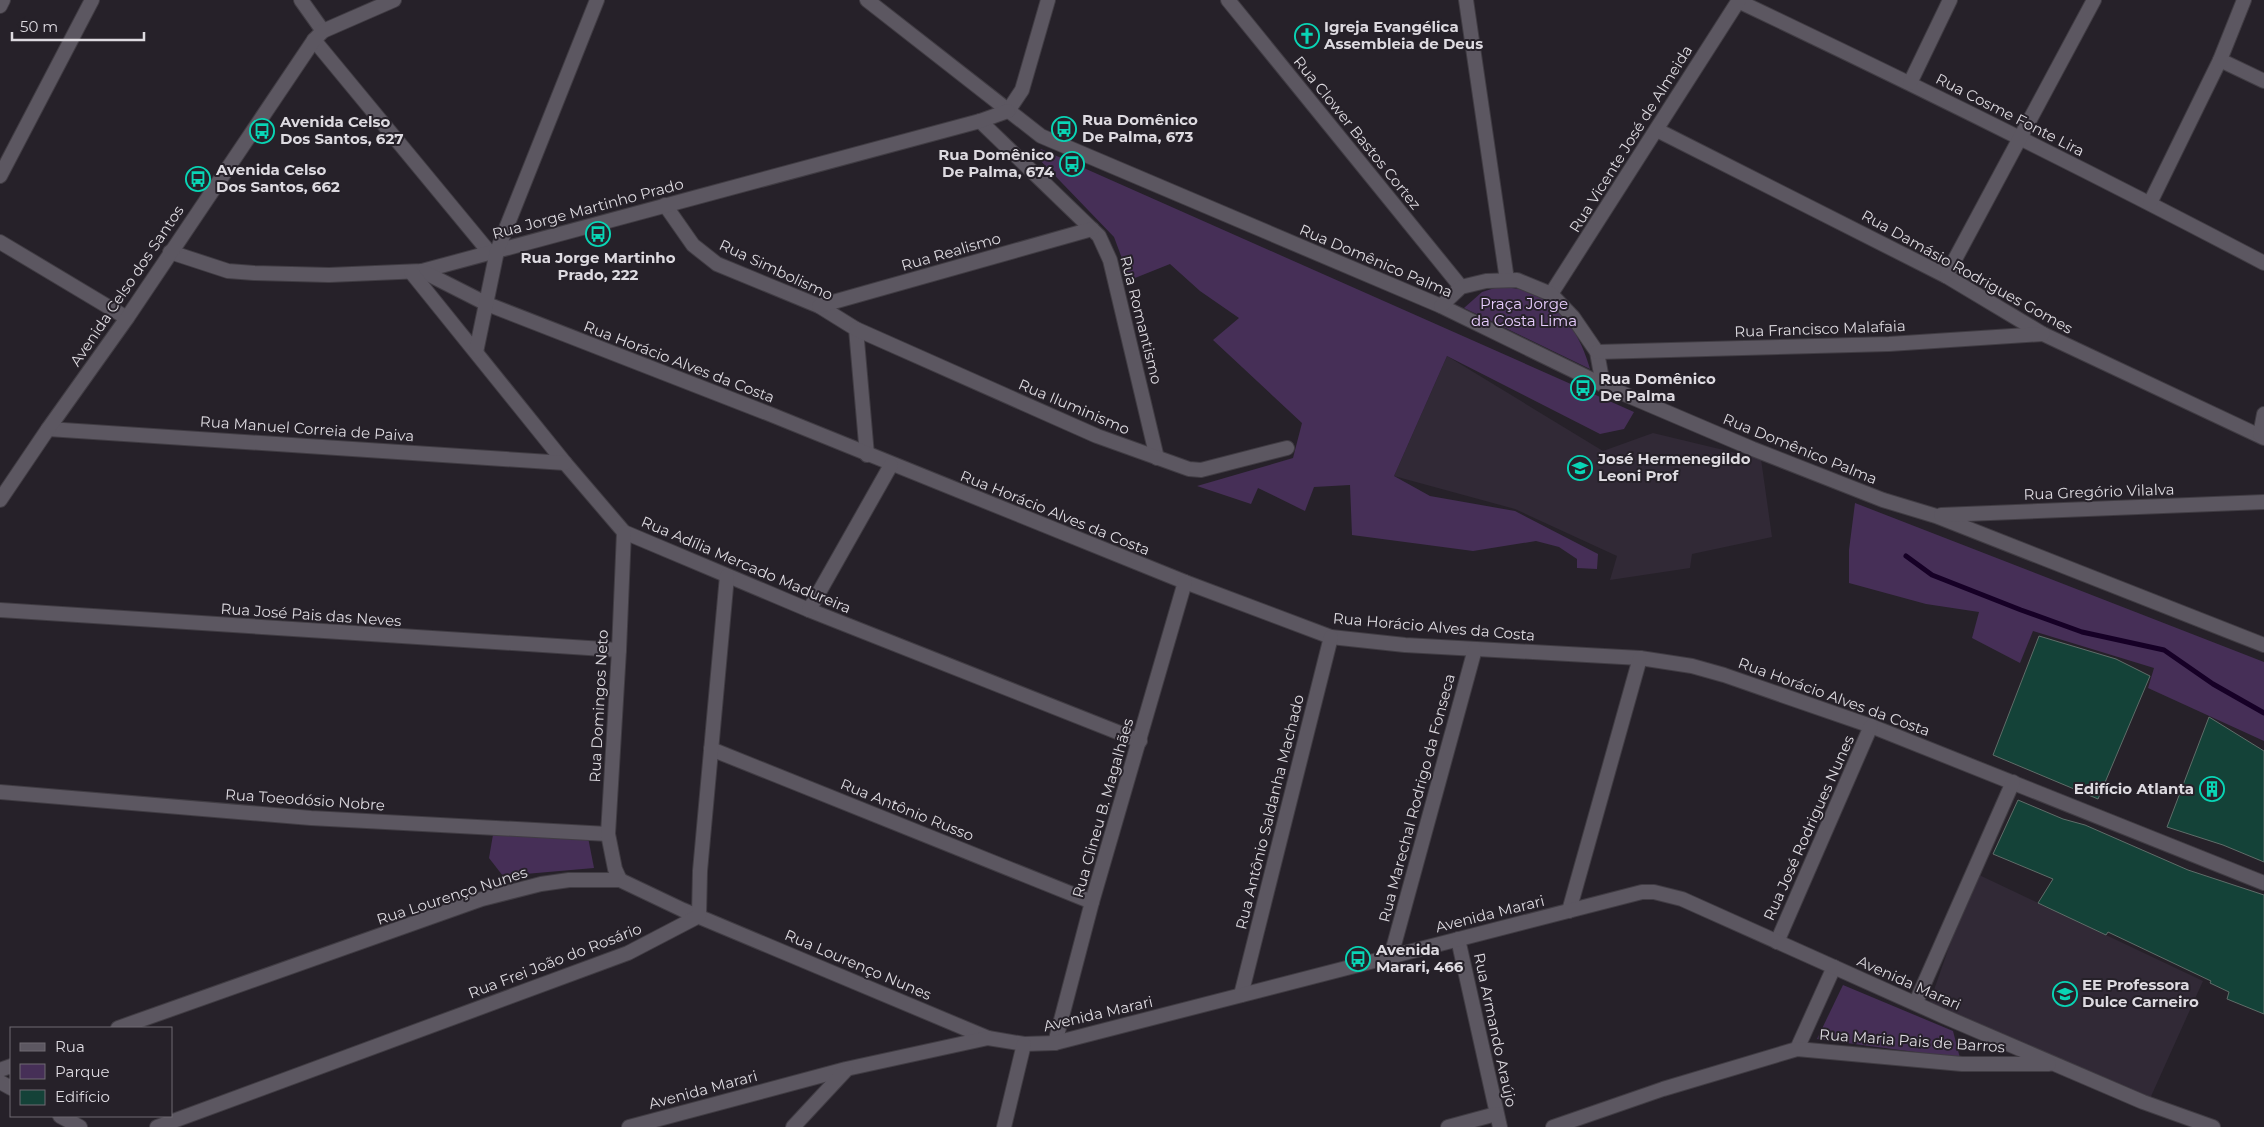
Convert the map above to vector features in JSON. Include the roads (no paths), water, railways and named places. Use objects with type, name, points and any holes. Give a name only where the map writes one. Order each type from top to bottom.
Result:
[{"type":"street","points":[[0,6],[3,0]]},
{"type":"street","points":[[0,176],[92,0]]},
{"type":"street","points":[[301,0],[318,36],[493,252]]},
{"type":"street","points":[[318,36],[394,0]]},
{"type":"street","points":[[476,352],[487,304],[493,252],[597,0]]},
{"type":"street","points":[[867,0],[1008,111],[1022,90],[1048,0]]},
{"type":"street","name":"Rua Clower Bastos Cortez","points":[[1228,0],[1461,287]]},
{"type":"street","points":[[1466,0],[1507,280]]},
{"type":"street","name":"Rua Cosme Fonte Lira","points":[[1738,0],[1910,82],[2019,139],[2150,203],[2264,264]]},
{"type":"street","name":"Rua Vicente José de Almeida","points":[[1551,294],[1738,0]]},
{"type":"street","points":[[1910,82],[1950,0]]},
{"type":"street","points":[[1946,276],[2094,0]]},
{"type":"street","points":[[2150,203],[2220,60],[2244,0]]},
{"type":"street","name":"Avenida Celso dos Santos","points":[[0,500],[127,318],[318,36]]},
{"type":"street","points":[[2220,60],[2264,81]]},
{"type":"street","name":"Rua Jorge Martinho Prado","points":[[170,252],[228,270],[254,274],[329,276],[417,271],[980,121],[1008,111]]},
{"type":"street","name":"Rua Domênico Palma","points":[[1008,111],[1042,136],[1441,306],[1603,385],[1778,459],[1883,500],[1936,516],[2264,644]]},
{"type":"street","name":"Rua Romantismo","points":[[980,121],[1099,236],[1110,260],[1157,458]]},
{"type":"street","name":"Rua Damásio Rodrigues Gomes","points":[[1657,130],[1946,276],[2043,334],[2262,437]]},
{"type":"street","name":"Rua Simbolismo","points":[[665,205],[692,245],[717,264],[819,306],[856,329]]},
{"type":"street","name":"Rua Realismo","points":[[819,306],[1092,229]]},
{"type":"street","points":[[0,242],[127,318]]},
{"type":"street","name":"Rua Horácio Alves da Costa","points":[[417,271],[487,304],[1185,582],[1331,637],[1475,649],[1640,658],[1692,666],[1724,675],[1871,726],[2264,884]]},
{"type":"street","name":"Rua Adília Mercado Madureira","points":[[417,271],[476,352],[565,463],[624,532],[809,610],[1140,741]]},
{"type":"street","points":[[1441,306],[1461,287],[1486,281],[1507,280],[1528,284],[1551,294],[1573,317],[1597,352],[1603,385]]},
{"type":"street","points":[[856,329],[867,455]]},
{"type":"street","name":"Rua Iluminismo","points":[[856,329],[1035,410],[1189,469],[1201,470],[1287,448]]},
{"type":"street","name":"Rua Francisco Malafaia","points":[[1597,352],[1889,344],[2043,334]]},
{"type":"street","points":[[2262,437],[2264,414]]},
{"type":"street","name":"Rua Manuel Correia de Paiva","points":[[48,429],[565,463]]},
{"type":"street","points":[[809,610],[891,465]]},
{"type":"street","name":"Rua Gregório Vilalva","points":[[1936,516],[2264,502]]},
{"type":"street","name":"Rua Domingos Neto","points":[[620,880],[612,857],[608,834],[624,532]]},
{"type":"street","points":[[699,916],[700,871],[727,576]]},
{"type":"street","name":"Rua Clineu B. Magalhães","points":[[1055,1043],[1092,902],[1185,582]]},
{"type":"street","name":"Rua José Pais das Neves","points":[[0,610],[619,650]]},
{"type":"street","name":"Rua Antônio Saldanha Machado","points":[[1241,995],[1331,637]]},
{"type":"street","name":"Rua Marechal Rodrigo da Fonseca","points":[[1391,956],[1475,649]]},
{"type":"street","points":[[1569,911],[1640,658]]},
{"type":"street","name":"Rua José Rodrigues Nunes","points":[[1777,942],[1871,726]]},
{"type":"street","name":"Rua Antônio Russo","points":[[711,749],[1092,902]]},
{"type":"street","points":[[1916,1002],[1975,873],[2013,782]]},
{"type":"street","name":"Rua Toeodósio Nobre","points":[[0,792],[312,818],[608,834]]},
{"type":"street","name":"Rua Lourenço Nunes","points":[[121,1027],[482,900],[541,884],[569,880],[620,880],[683,910],[988,1038]]},
{"type":"street","name":"Avenida Marari","points":[[629,1127],[846,1069],[988,1038],[1024,1044],[1055,1043],[1642,892],[1654,892],[1682,899],[2055,1064],[2203,1126]]},
{"type":"street","name":"Rua Frei João do Rosário","points":[[157,1127],[628,953],[699,916]]},
{"type":"street","name":"Rua Armando Araújo","points":[[1458,939],[1498,1120]]},
{"type":"street","name":"Rua Maria Pais de Barros","points":[[1797,1050],[1834,967]]},
{"type":"street","points":[[1004,1127],[1024,1044]]},
{"type":"street","name":"Rua Maria Pais de Barros","points":[[1553,1127],[1663,1089],[1797,1050],[1962,1064],[2055,1064]]},
{"type":"street","points":[[793,1127],[846,1069]]},
{"type":"street","points":[[62,1117],[80,1127]]},
{"type":"street","points":[[1448,1127],[1498,1120]]},
{"type":"waterway","points":[[1906,556],[1932,575],[2021,610],[2082,632],[2164,650],[2213,684],[2264,713]]},
{"type":"place","name":"Igreja Evangélica Assembleia de Deus","points":[[1307,36]]},
{"type":"place","name":"Rua Domênico De Palma, 673","points":[[1064,129]]},
{"type":"place","name":"Avenida Celso Dos Santos, 627","points":[[262,131]]},
{"type":"place","name":"Rua Domênico De Palma, 674","points":[[1072,164]]},
{"type":"place","name":"Avenida Celso Dos Santos, 662","points":[[198,179]]},
{"type":"place","name":"Rua Jorge Martinho Prado, 222","points":[[598,234]]},
{"type":"place","name":"Rua Domênico De Palma","points":[[1583,388]]},
{"type":"place","name":"José Hermenegildo Leoni Prof","points":[[1580,468]]},
{"type":"place","name":"Edifício Atlanta","points":[[2212,789]]},
{"type":"place","name":"Avenida Marari, 466","points":[[1358,959]]},
{"type":"place","name":"EE Professora Dulce Carneiro","points":[[2065,994]]},
{"type":"park label","name":"Praça Jorge da Costa Lima","points":[[1524,312]]}]
